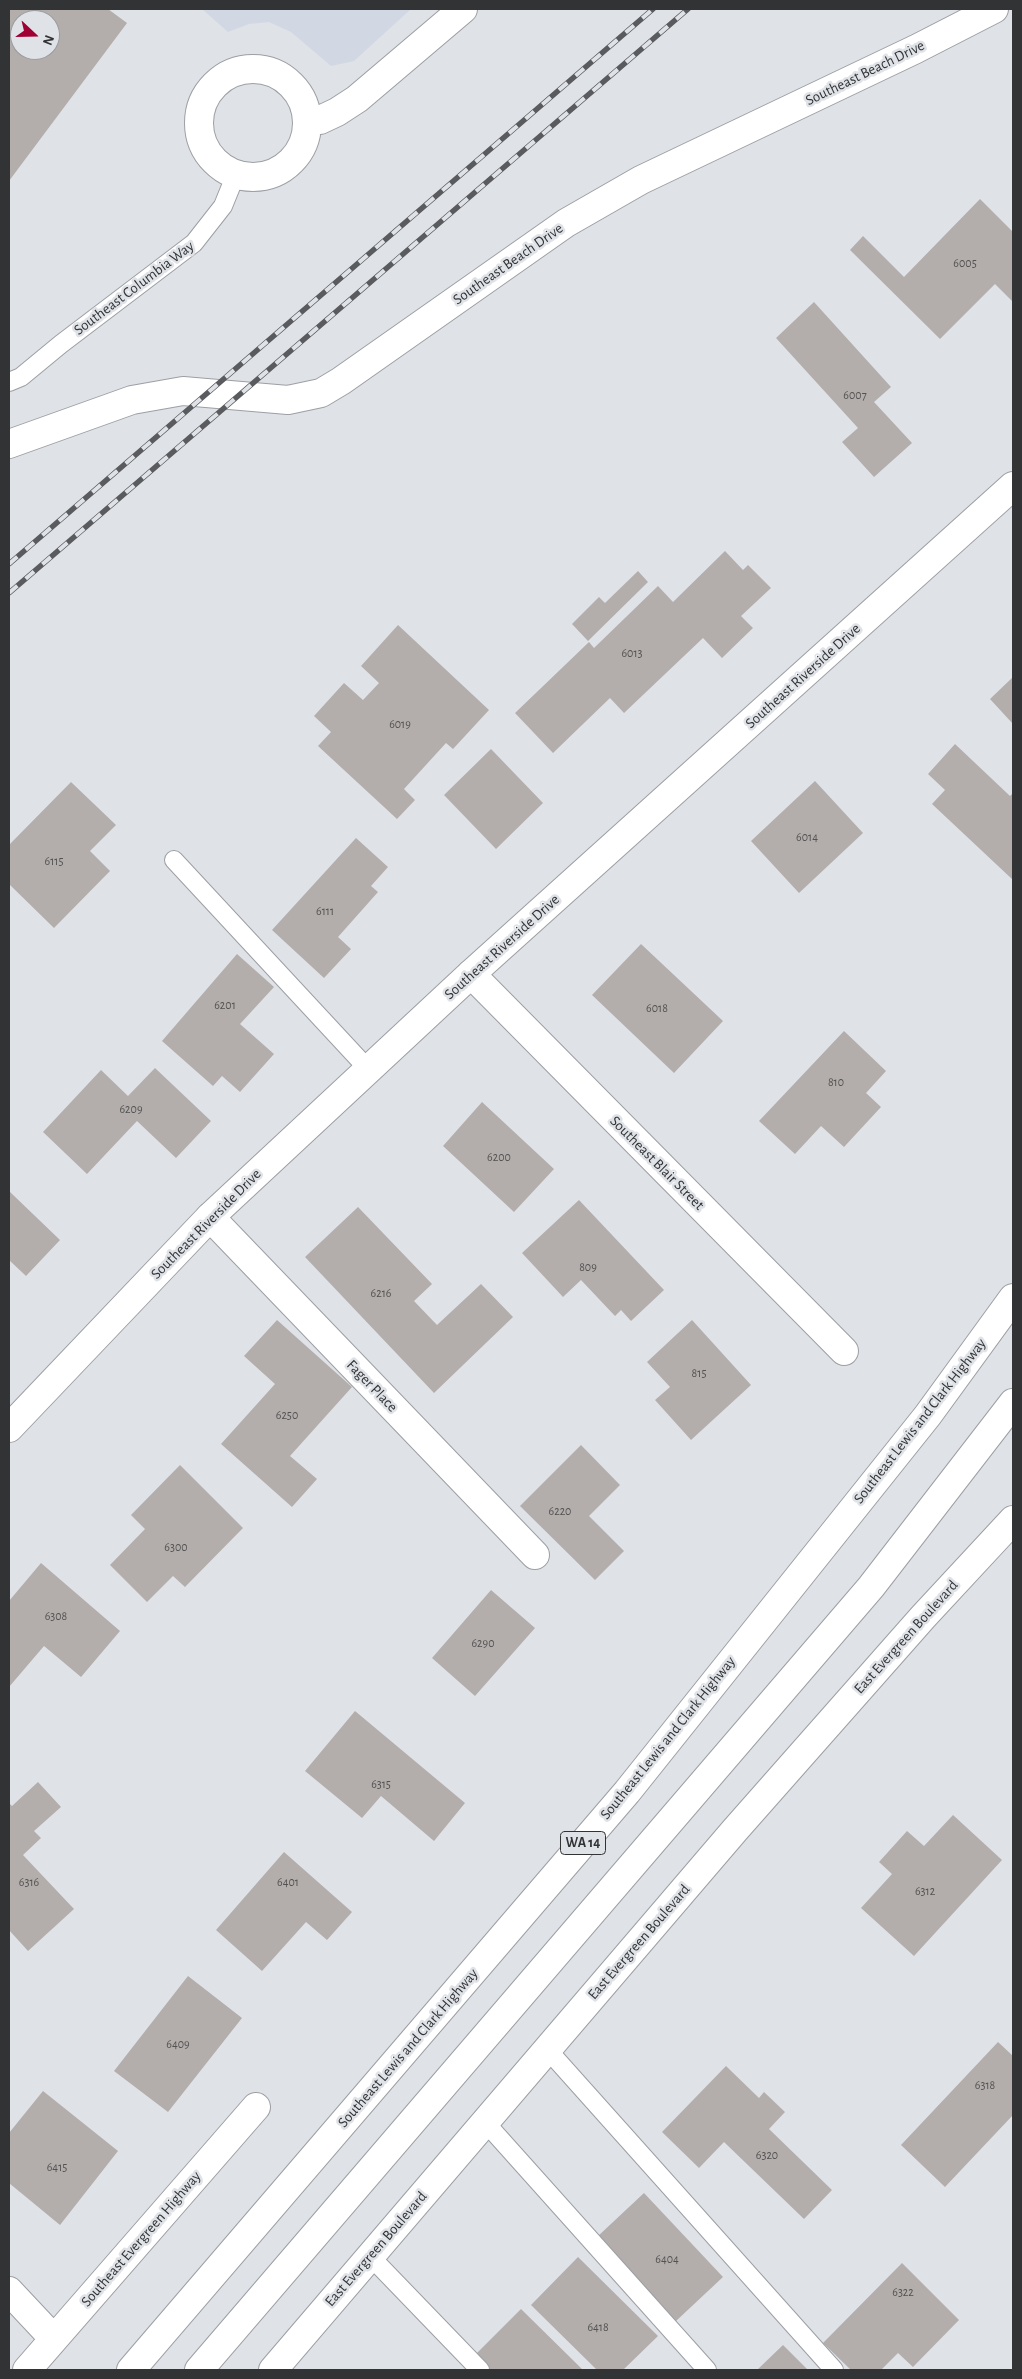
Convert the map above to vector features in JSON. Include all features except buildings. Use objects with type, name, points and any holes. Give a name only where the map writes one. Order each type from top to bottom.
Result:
[{"type":"main road","points":[[306,122],[320,120],[357,99],[463,9]]},
{"type":"main road","name":"Southeast Beach Drive","points":[[9,444],[132,400],[183,391],[288,400],[321,393],[341,381],[566,223],[641,180],[916,49],[994,9]]},
{"type":"main road","points":[[246,69],[266,71],[284,79],[298,94],[306,112],[306,122],[302,144],[297,154],[284,166],[270,174],[258,177],[236,174],[218,164],[204,147],[199,127],[201,107],[211,89],[218,82],[246,69]]},
{"type":"main road","name":"Southeast Riverside Drive","points":[[9,1428],[210,1218],[368,1069],[1013,486]]},
{"type":"main road","name":"Southeast Blair Street","points":[[471,974],[844,1352]]},
{"type":"main road","name":"Fager Place","points":[[210,1218],[534,1555]]},
{"type":"main road","name":"Southeast Lewis and Clark Highway","points":[[131,2370],[627,1792],[928,1415],[1013,1298]]},
{"type":"main road","points":[[199,2370],[871,1587],[1013,1403]]},
{"type":"main road","name":"East Evergreen Boulevard","points":[[272,2370],[767,1793],[923,1617],[1013,1520]]},
{"type":"main road","name":"Southeast Evergreen Highway","points":[[26,2370],[256,2107]]},
{"type":"main road","points":[[9,2291],[54,2338]]},
{"type":"lane","name":"Southeast Columbia Way","points":[[9,382],[21,377],[61,344],[194,244],[223,206],[236,174]]},
{"type":"lane","points":[[174,860],[368,1069]]},
{"type":"lane","points":[[547,2049],[834,2370]]},
{"type":"lane","points":[[485,2122],[707,2370]]},
{"type":"lane","points":[[370,2256],[480,2370]]},
{"type":"shaded area","points":[[202,9],[411,9],[354,61],[331,66],[291,32],[269,22],[249,24],[228,32]]},
{"type":"railway","points":[[9,564],[653,9]]},
{"type":"railway","points":[[9,593],[688,9]]}]
